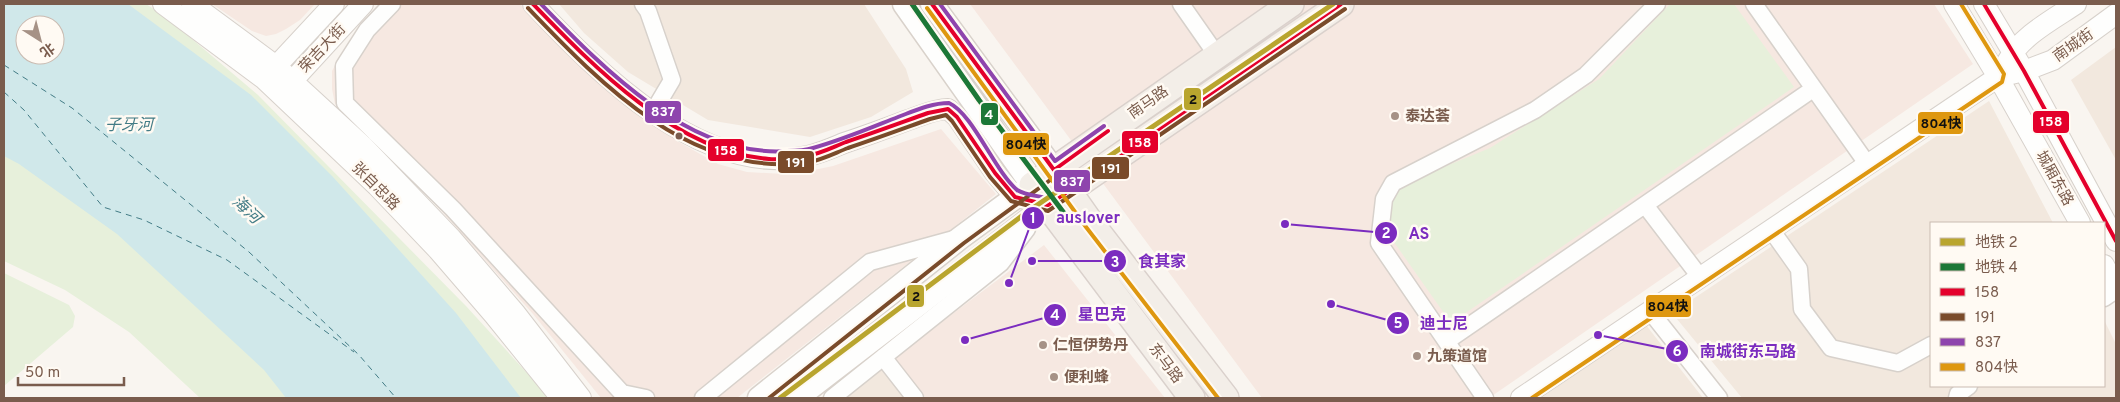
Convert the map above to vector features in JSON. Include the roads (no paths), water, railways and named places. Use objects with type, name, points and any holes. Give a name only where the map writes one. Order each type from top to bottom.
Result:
[{"type":"main road","points":[[759,398],[960,238],[1023,191],[904,4]]},
{"type":"main road","points":[[932,4],[1061,180]]},
{"type":"main road","name":"南马路","points":[[1048,205],[1061,180],[1216,54],[1291,4]]},
{"type":"main road","name":"南马路","points":[[1023,191],[1061,180],[1341,4]]},
{"type":"main road","name":"东马路","points":[[1061,180],[1091,223],[1226,398]]},
{"type":"main road","name":"东马路","points":[[1023,191],[1048,205],[1192,398]]},
{"type":"main road","points":[[797,398],[1048,205]]},
{"type":"street","name":"张自忠路","points":[[162,4],[270,72]]},
{"type":"street","name":"张自忠路","points":[[192,4],[287,87],[362,145],[451,238],[516,314],[581,398]]},
{"type":"street","name":"荣吉大街","points":[[270,72],[334,4]]},
{"type":"street","name":"荣吉大街","points":[[287,87],[363,4]]},
{"type":"street","points":[[392,4],[367,30],[344,66],[345,103],[453,209],[622,393],[646,398]]},
{"type":"street","points":[[532,4],[597,70],[653,112],[689,134],[724,150],[758,159],[778,159],[816,154],[927,114],[948,109],[957,117],[996,173],[1023,191]]},
{"type":"street","points":[[643,4],[648,12],[672,80],[653,112]]},
{"type":"street","points":[[1181,4],[1216,54]]},
{"type":"street","points":[[1485,398],[1379,243],[1384,199],[1393,183],[1542,105],[1586,74],[1657,4]]},
{"type":"street","points":[[1754,4],[1868,165]]},
{"type":"street","name":"城厢东路","points":[[1954,4],[1998,77],[2079,222]]},
{"type":"street","name":"城厢东路","points":[[1984,4],[2024,71],[2116,241]]},
{"type":"street","name":"南城街","points":[[1998,77],[2012,51],[2031,35],[2076,4]]},
{"type":"street","name":"南城街","points":[[1521,398],[1700,277],[1772,231],[1998,77],[2024,71],[2052,60],[2116,14]]},
{"type":"street","name":"张自忠路","points":[[287,87],[438,250],[544,374],[561,398]]},
{"type":"street","points":[[1447,342],[1813,89]]},
{"type":"street","points":[[832,398],[1001,263],[1048,205]]},
{"type":"street","points":[[1645,205],[1700,277]]},
{"type":"street","points":[[1772,231],[1799,269],[1802,309],[1831,348],[1898,363],[1930,346]]},
{"type":"street","points":[[703,398],[870,262],[960,238]]},
{"type":"street","points":[[2105,267],[2116,289],[2105,297]]},
{"type":"street","points":[[1650,311],[1719,398]]},
{"type":"street","points":[[883,357],[914,398]]},
{"type":"street","points":[[1957,398],[1958,394],[1968,387]]},
{"type":"water","name":"子牙河","points":[[4,4],[128,4],[251,95],[333,177],[456,313],[521,398],[286,398],[264,370],[117,234],[19,164],[4,156]]},
{"type":"metro line","name":"4","points":[[912,4],[979,100],[1070,221]]},
{"type":"metro line","name":"2","points":[[780,398],[1027,212],[1333,4]]},
{"type":"place","name":"泰达荟","points":[[1395,116]]},
{"type":"place","name":"AS","points":[[1285,224]]},
{"type":"place","name":"食其家","points":[[1032,261]]},
{"type":"place","name":"auslover","points":[[1009,283]]},
{"type":"place","name":"迪士尼","points":[[1331,304]]},
{"type":"place","name":"南城街东马路","points":[[1598,335]]},
{"type":"place","name":"星巴克","points":[[965,340]]},
{"type":"place","name":"仁恒伊势丹","points":[[1043,345]]},
{"type":"place","name":"九策道馆","points":[[1417,356]]},
{"type":"place","name":"便利蜂","points":[[1054,377]]},
{"type":"water label","name":"海河","points":[[247,209]]}]
